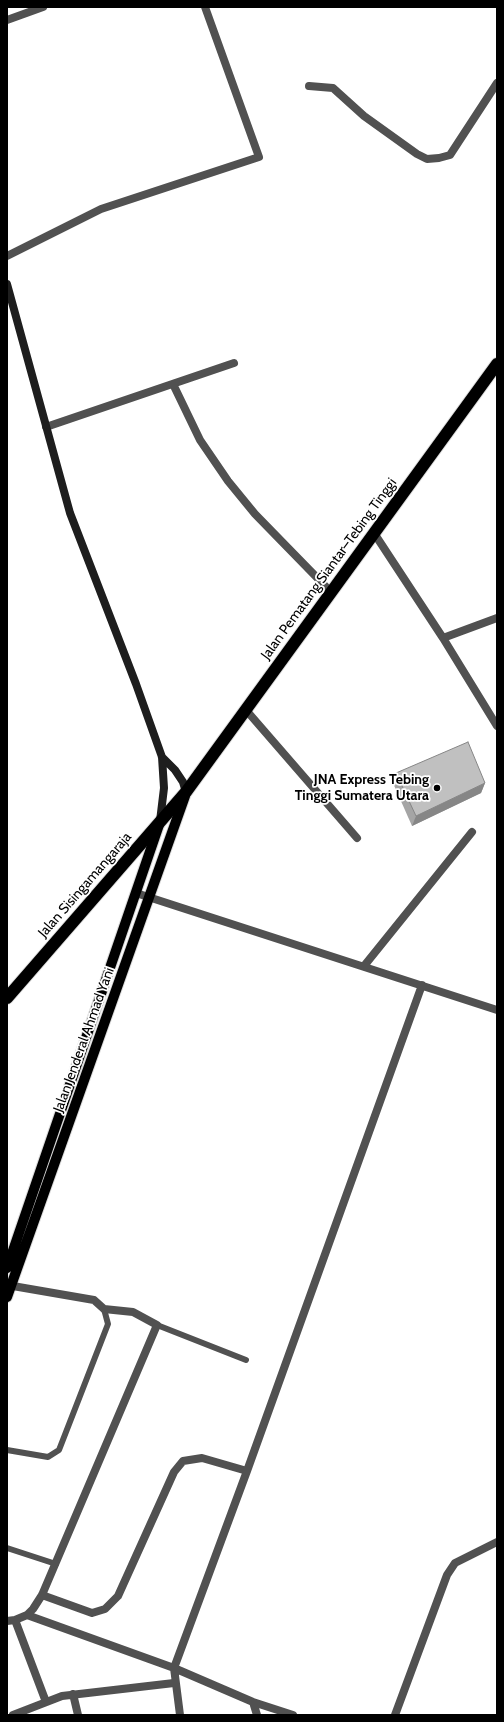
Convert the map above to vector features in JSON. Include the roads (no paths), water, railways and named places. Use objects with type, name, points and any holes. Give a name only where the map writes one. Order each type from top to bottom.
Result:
[{"type":"highway","name":"Jalan Pematang Siantar–Tebing Tinggi","points":[[186,792],[497,364]]},
{"type":"highway","name":"Jalan Sisingamangaraja","points":[[7,998],[186,792]]},
{"type":"main road","name":"Jalan Jenderal Ahmad Yani","points":[[7,1297],[9,1286],[150,897],[186,792]]},
{"type":"main road","name":"Jalan Jenderal Ahmad Yani","points":[[7,1268],[159,822]]},
{"type":"street","points":[[7,20],[43,7]]},
{"type":"street","points":[[7,256],[101,209],[259,157],[206,7]]},
{"type":"street","points":[[309,86],[333,88],[364,116],[417,154],[427,159],[439,158],[450,154],[497,83]]},
{"type":"street","points":[[7,284],[70,513],[136,684],[162,757],[164,788],[159,822]]},
{"type":"street","points":[[46,427],[234,363]]},
{"type":"street","points":[[173,384],[200,440],[228,481],[254,514],[331,592]]},
{"type":"street","points":[[374,533],[443,638],[497,726]]},
{"type":"street","points":[[443,638],[497,618]]},
{"type":"street","points":[[246,710],[357,838]]},
{"type":"street","points":[[162,757],[175,770],[183,782],[186,792]]},
{"type":"street","points":[[364,966],[472,832]]},
{"type":"street","points":[[136,893],[497,1010]]},
{"type":"street","points":[[180,1715],[174,1683],[174,1668],[247,1471],[422,985]]},
{"type":"street","points":[[9,1286],[94,1300],[104,1309],[133,1312],[157,1325],[42,1595],[27,1615],[11,1620],[46,1702]]},
{"type":"street","points":[[42,1595],[92,1613],[105,1609],[118,1596],[174,1472],[182,1461],[202,1458],[247,1471]]},
{"type":"street","points":[[395,1715],[447,1575],[455,1563],[497,1542]]},
{"type":"street","points":[[27,1615],[174,1668],[253,1702],[293,1715]]},
{"type":"street","points":[[13,1715],[46,1702],[73,1694],[174,1683]]},
{"type":"street","points":[[73,1694],[78,1715]]},
{"type":"street","points":[[253,1702],[257,1715]]},
{"type":"lane","points":[[7,1450],[48,1457],[59,1450],[108,1324],[104,1309]]},
{"type":"lane","points":[[157,1325],[246,1360]]},
{"type":"lane","points":[[7,1548],[56,1564]]},
{"type":"place","name":"JNA Express Tebing Tinggi Sumatera Utara","points":[[437,788]]}]
